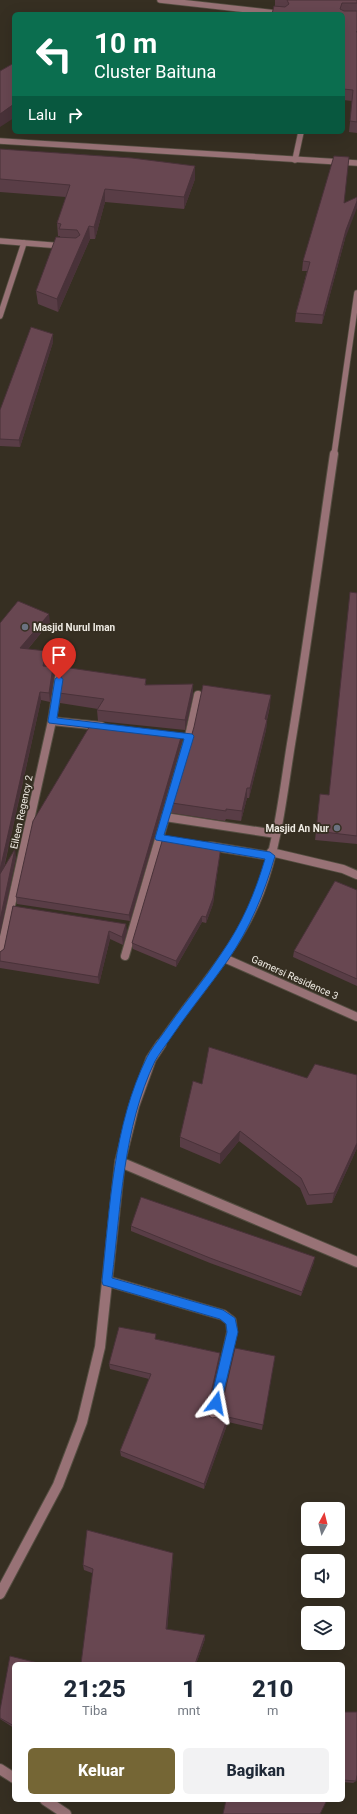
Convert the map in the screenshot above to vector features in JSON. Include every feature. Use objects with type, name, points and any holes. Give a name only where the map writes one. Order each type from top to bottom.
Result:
[{"type":"street","points":[[160,0],[266,12]]},
{"type":"street","points":[[295,160],[301,134]]},
{"type":"street","points":[[0,141],[357,163]]},
{"type":"street","points":[[0,240],[70,246]]},
{"type":"street","points":[[0,316],[24,243]]},
{"type":"street","points":[[0,1594],[3,1581],[58,1485],[82,1422],[100,1347],[120,1162],[134,1106],[151,1059],[176,1021],[224,958],[247,920],[260,892],[271,854],[276,834],[299,692],[357,293]]},
{"type":"street","name":"Eileen Regency 2","points":[[0,955],[15,909],[52,721],[61,665]]},
{"type":"street","points":[[125,956],[129,926],[163,838],[165,817],[198,695]]},
{"type":"street","points":[[52,721],[106,727]]},
{"type":"street","points":[[165,817],[276,834]]},
{"type":"street","points":[[204,845],[271,854],[343,869],[357,875]]},
{"type":"street","name":"Gamersi Residence 3","points":[[224,958],[357,1017]]},
{"type":"street","points":[[120,1162],[357,1262]]},
{"type":"street","points":[[107,1281],[223,1315],[231,1321],[232,1332],[213,1417]]},
{"type":"street","points":[[0,1769],[12,1777]]},
{"type":"street","points":[[48,1802],[66,1814]]},
{"type":"building","points":[[287,0],[357,0],[357,3],[342,3],[340,9],[344,11],[357,11],[357,122],[350,121],[353,90],[345,89],[345,12],[272,12],[274,6],[285,7],[289,4]]},
{"type":"building","points":[[12,64],[12,105],[0,114],[0,71]]},
{"type":"building","points":[[0,149],[132,158],[195,166],[184,197],[105,189],[94,227],[89,226],[57,299],[36,291],[56,237],[76,238],[80,235],[77,230],[59,229],[61,224],[57,223],[70,185],[0,179]]},
{"type":"building","points":[[334,156],[349,157],[344,203],[357,197],[357,201],[346,230],[323,315],[296,313],[310,262],[303,261]]},
{"type":"building","points":[[31,327],[53,334],[19,440],[0,439],[0,410]]},
{"type":"building","points":[[350,592],[357,593],[357,836],[316,831],[320,794],[329,795]]},
{"type":"building","points":[[18,601],[49,614],[20,648],[46,651],[43,666],[53,667],[49,693],[40,692],[0,870],[0,623]]},
{"type":"building","points":[[63,667],[146,679],[145,685],[193,684],[185,720],[97,710],[104,699],[59,693]]},
{"type":"building","points":[[203,685],[271,695],[265,719],[267,720],[250,788],[247,788],[242,811],[226,809],[226,811],[172,803],[194,727]]},
{"type":"building","points":[[91,724],[182,734],[129,915],[16,897],[33,821]]},
{"type":"building","points":[[163,838],[221,847],[213,898],[206,917],[202,916],[176,961],[132,943]]},
{"type":"building","points":[[15,849],[0,920],[0,874]]},
{"type":"building","points":[[335,881],[357,890],[357,979],[294,951]]},
{"type":"building","points":[[13,906],[126,924],[122,937],[109,931],[98,977],[0,961],[0,952],[4,949]]},
{"type":"building","points":[[209,1047],[307,1078],[315,1064],[357,1075],[357,1143],[334,1193],[309,1195],[301,1178],[240,1131],[220,1154],[180,1137],[193,1081],[202,1084]]},
{"type":"building","points":[[141,1197],[315,1257],[302,1292],[210,1258],[131,1226]]},
{"type":"building","points":[[119,1327],[156,1334],[155,1339],[220,1353],[207,1411],[209,1416],[212,1418],[218,1417],[220,1413],[235,1348],[275,1356],[263,1425],[228,1417],[204,1484],[120,1451],[151,1374],[109,1364]]},
{"type":"building","points":[[87,1530],[173,1553],[166,1629],[205,1635],[196,1662],[81,1662],[93,1569],[83,1565]]},
{"type":"building","points":[[10,1656],[34,1662],[12,1662],[12,1725],[0,1718],[0,1710]]},
{"type":"building","points":[[345,1712],[357,1712],[356,1781],[345,1780]]},
{"type":"building","points":[[226,1802],[326,1802],[320,1814],[223,1814]]},
{"type":"place","name":"Masjid Nurul Iman","points":[[25,627]]},
{"type":"place","name":"Masjid An Nur","points":[[337,828]]},
{"type":"route","points":[[59,679],[52,721],[189,736],[159,838],[270,856],[260,892],[244,927],[224,958],[202,989],[176,1021],[151,1059],[134,1106],[120,1162],[107,1281],[223,1315],[231,1321],[232,1332],[216,1403]]}]
